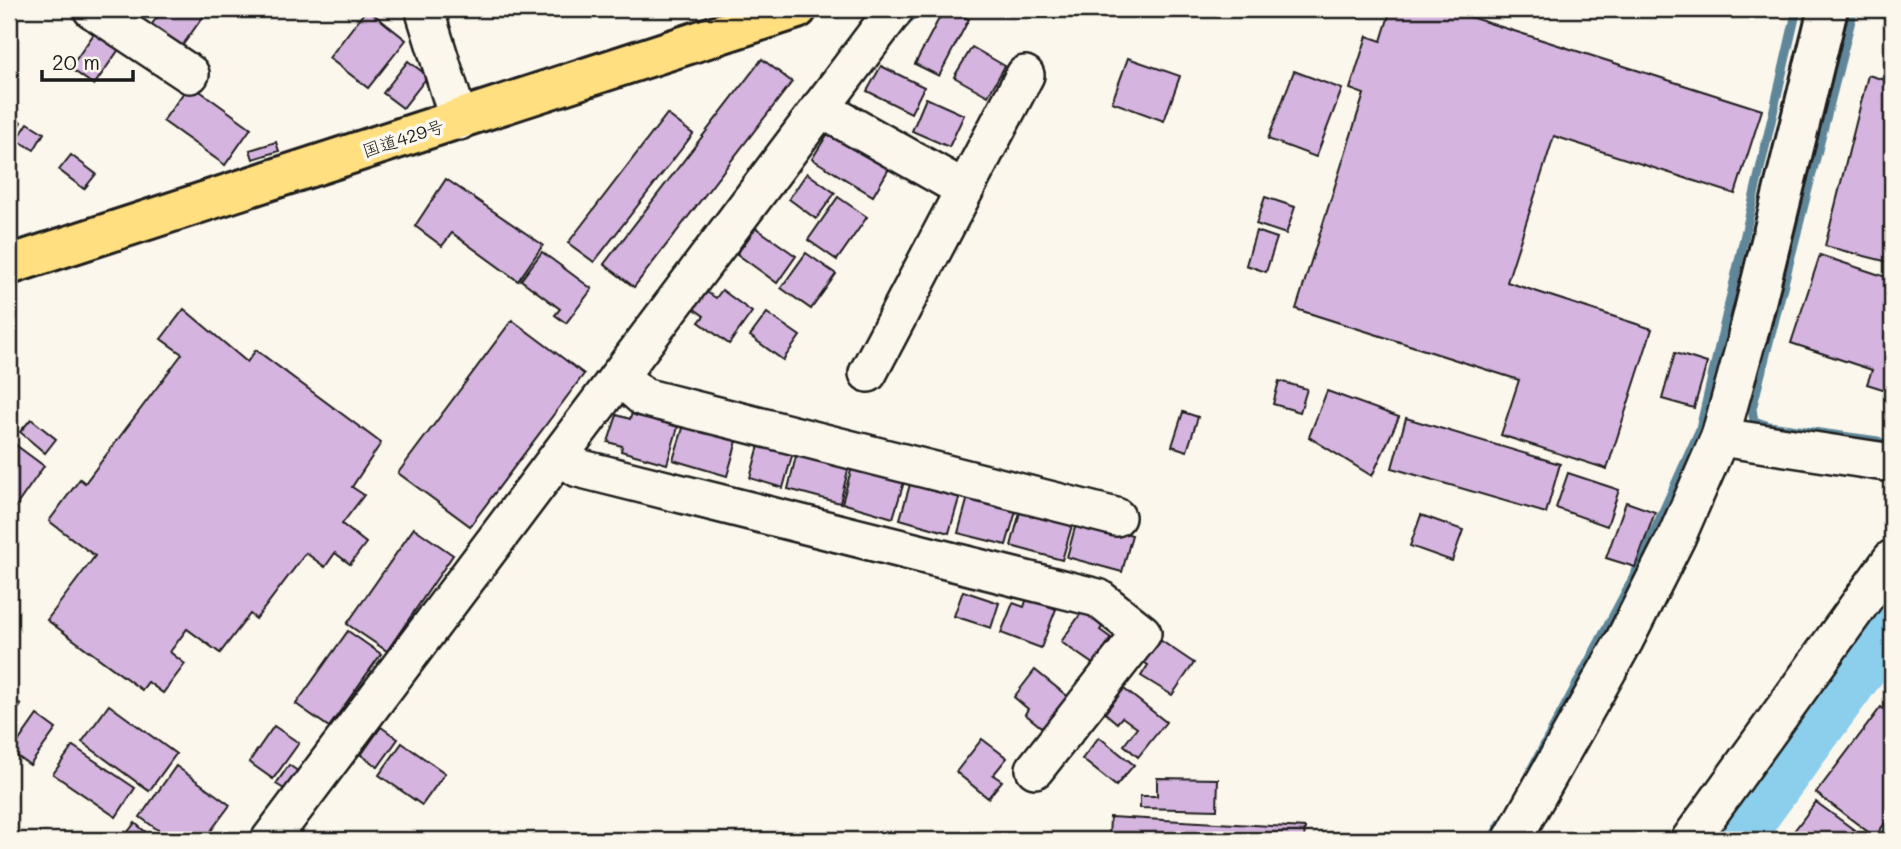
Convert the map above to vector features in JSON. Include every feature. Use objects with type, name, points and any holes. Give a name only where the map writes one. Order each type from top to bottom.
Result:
[{"type":"highway","name":"国道429号","points":[[9,265],[797,9]]},
{"type":"street","points":[[92,9],[190,74]]},
{"type":"street","points":[[431,9],[426,15],[459,121]]},
{"type":"street","points":[[270,840],[569,461],[830,114],[895,9]]},
{"type":"street","points":[[1512,840],[1630,629],[1676,538],[1720,437],[1748,335],[1828,9]]},
{"type":"street","points":[[868,373],[1025,75]]},
{"type":"street","points":[[830,114],[964,189]]},
{"type":"street","points":[[626,383],[643,397],[1116,517]]},
{"type":"street","points":[[1720,437],[1892,463]]},
{"type":"street","points":[[569,461],[1098,598],[1142,632],[1035,769]]},
{"type":"street","points":[[1690,840],[1892,559]]},
{"type":"building","points":[[163,9],[207,11],[182,46],[152,24]]},
{"type":"building","points":[[367,9],[406,40],[368,88],[329,58]]},
{"type":"building","points":[[944,9],[969,19],[939,76],[915,64]]},
{"type":"building","points":[[1391,9],[1445,9],[1762,110],[1735,194],[1554,136],[1507,282],[1652,329],[1607,469],[1501,435],[1519,380],[1296,309],[1364,94],[1350,89],[1367,36],[1381,41]]},
{"type":"building","points":[[1870,9],[1892,9],[1892,19],[1869,13]]},
{"type":"building","points":[[98,28],[122,45],[94,85],[70,68]]},
{"type":"building","points":[[972,47],[1005,66],[988,96],[954,77]]},
{"type":"building","points":[[1128,58],[1180,76],[1164,121],[1112,102]]},
{"type":"building","points":[[762,59],[792,82],[634,287],[604,264]]},
{"type":"building","points":[[408,61],[428,76],[403,108],[383,93]]},
{"type":"building","points":[[881,66],[924,87],[911,113],[867,91]]},
{"type":"building","points":[[1294,71],[1342,89],[1316,157],[1268,139]]},
{"type":"building","points":[[1868,75],[1892,82],[1892,263],[1825,246]]},
{"type":"building","points":[[190,84],[251,128],[225,165],[163,121]]},
{"type":"building","points":[[926,98],[964,115],[949,147],[912,131]]},
{"type":"building","points":[[9,114],[21,122],[9,142]]},
{"type":"building","points":[[667,114],[693,134],[594,262],[568,243]]},
{"type":"building","points":[[28,123],[44,133],[34,150],[17,140]]},
{"type":"building","points":[[830,130],[890,167],[873,196],[812,159]]},
{"type":"building","points":[[276,142],[279,151],[253,159],[250,150]]},
{"type":"building","points":[[71,155],[96,174],[84,189],[59,170]]},
{"type":"building","points":[[807,173],[835,193],[816,219],[789,199]]},
{"type":"building","points":[[446,179],[543,245],[518,281],[452,233],[442,246],[415,226]]},
{"type":"building","points":[[838,197],[867,217],[837,260],[808,240]]},
{"type":"building","points":[[1265,197],[1295,207],[1286,234],[1256,224]]},
{"type":"building","points":[[756,228],[796,256],[777,283],[737,254]]},
{"type":"building","points":[[1256,231],[1277,238],[1266,272],[1246,265]]},
{"type":"building","points":[[542,252],[592,289],[566,323],[555,315],[560,309],[521,280]]},
{"type":"building","points":[[806,253],[836,274],[811,309],[781,288]]},
{"type":"building","points":[[1820,255],[1892,279],[1892,392],[1867,384],[1872,370],[1791,343]]},
{"type":"building","points":[[722,290],[752,312],[729,344],[699,322],[704,316],[693,308],[705,291],[716,298]]},
{"type":"building","points":[[184,309],[247,362],[256,350],[381,443],[352,487],[364,495],[342,524],[366,543],[350,564],[335,553],[325,567],[306,553],[256,619],[250,614],[220,653],[187,629],[170,652],[185,664],[163,693],[148,682],[142,690],[47,620],[95,556],[49,521],[80,479],[85,483],[182,354],[161,339]]},
{"type":"building","points":[[767,313],[800,336],[783,360],[750,336]]},
{"type":"building","points":[[512,320],[584,374],[470,526],[398,473]]},
{"type":"building","points":[[1675,353],[1707,363],[1694,408],[1662,399]]},
{"type":"building","points":[[1279,381],[1307,389],[1300,412],[1273,404]]},
{"type":"building","points":[[1327,391],[1399,417],[1372,476],[1309,437]]},
{"type":"building","points":[[1183,412],[1198,417],[1187,451],[1172,446]]},
{"type":"building","points":[[632,413],[678,427],[667,464],[621,451],[622,446],[608,442],[617,415],[630,419]]},
{"type":"building","points":[[1406,418],[1560,464],[1546,513],[1392,468]]},
{"type":"building","points":[[31,419],[56,439],[45,453],[20,432]]},
{"type":"building","points":[[684,425],[737,441],[727,476],[673,460]]},
{"type":"building","points":[[9,440],[44,466],[9,516]]},
{"type":"building","points":[[760,442],[793,452],[783,488],[750,478]]},
{"type":"building","points":[[797,452],[849,466],[840,503],[788,489]]},
{"type":"building","points":[[852,467],[904,482],[893,518],[842,503]]},
{"type":"building","points":[[1568,473],[1619,490],[1607,526],[1556,508]]},
{"type":"building","points":[[911,481],[960,495],[949,533],[900,519]]},
{"type":"building","points":[[968,497],[1016,511],[1006,545],[958,533]]},
{"type":"building","points":[[1626,502],[1655,512],[1635,567],[1606,558]]},
{"type":"building","points":[[1021,508],[1073,522],[1062,560],[1011,546]]},
{"type":"building","points":[[1421,515],[1463,530],[1452,561],[1410,546]]},
{"type":"building","points":[[1077,520],[1132,535],[1122,572],[1067,557]]},
{"type":"building","points":[[414,528],[453,555],[387,651],[347,624]]},
{"type":"building","points":[[963,591],[999,603],[991,628],[954,616]]},
{"type":"building","points":[[1027,598],[1056,609],[1041,648],[1001,633],[1013,603],[1024,607]]},
{"type":"building","points":[[1084,609],[1105,623],[1100,630],[1111,638],[1093,664],[1061,642]]},
{"type":"building","points":[[348,631],[381,654],[329,727],[296,704]]},
{"type":"building","points":[[1157,638],[1194,663],[1172,695],[1141,676],[1148,665],[1142,661]]},
{"type":"building","points":[[1035,670],[1072,700],[1046,731],[1025,714],[1028,709],[1014,697]]},
{"type":"building","points":[[1124,689],[1166,722],[1138,757],[1124,745],[1137,728],[1122,717],[1117,723],[1105,713]]},
{"type":"building","points":[[9,696],[21,705],[9,722]]},
{"type":"building","points":[[109,705],[176,754],[149,791],[82,742]]},
{"type":"building","points":[[1881,707],[1892,716],[1892,813],[1875,837],[1816,793]]},
{"type":"building","points":[[37,715],[56,729],[30,765],[11,752]]},
{"type":"building","points":[[274,726],[299,743],[273,779],[249,762]]},
{"type":"building","points":[[381,727],[398,739],[378,767],[361,755]]},
{"type":"building","points":[[1099,737],[1134,765],[1116,786],[1082,759]]},
{"type":"building","points":[[982,739],[1007,758],[993,775],[1002,781],[988,798],[956,772]]},
{"type":"building","points":[[402,743],[445,773],[422,805],[379,775]]},
{"type":"building","points":[[73,746],[135,788],[116,817],[53,774]]},
{"type":"building","points":[[289,765],[305,776],[292,794],[276,784]]},
{"type":"building","points":[[176,766],[230,805],[204,840],[172,840],[140,817]]},
{"type":"building","points":[[1157,778],[1218,779],[1217,810],[1140,808],[1140,796],[1157,796]]},
{"type":"building","points":[[1816,802],[1861,835],[1857,840],[1797,840],[1791,835]]},
{"type":"building","points":[[1110,817],[1305,828],[1304,840],[1109,840]]},
{"type":"building","points":[[135,823],[155,840],[136,840],[127,833]]},
{"type":"waterway","points":[[905,24],[917,9]]},
{"type":"waterway","points":[[1532,768],[1633,578],[1700,429],[1797,9]]},
{"type":"waterway","points":[[1854,9],[1752,409],[1754,421],[1769,426],[1878,441],[1891,448]]},
{"type":"waterway","points":[[1734,840],[1892,623]]},
{"type":"waterway","points":[[1491,840],[1501,823]]}]
